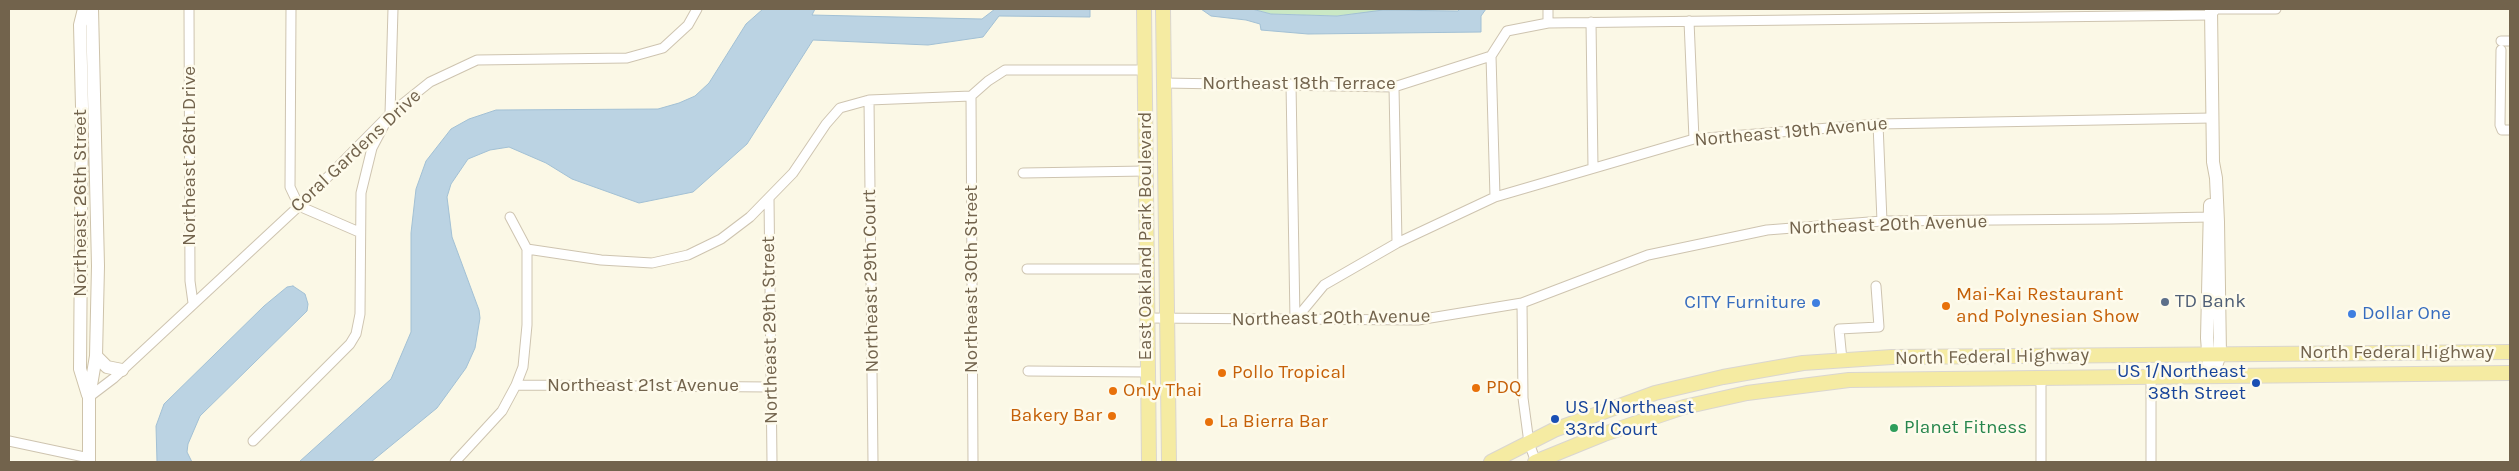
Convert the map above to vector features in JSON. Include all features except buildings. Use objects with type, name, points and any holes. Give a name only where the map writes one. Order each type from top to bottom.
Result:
[{"type":"main road","name":"East Oakland Park Boulevard","points":[[1144,9],[1149,462]]},
{"type":"main road","name":"East Oakland Park Boulevard","points":[[1163,9],[1169,462]]},
{"type":"main road","points":[[1146,70],[1157,75],[1164,83]]},
{"type":"main road","points":[[2383,374],[2395,362],[2476,361],[2483,358],[2488,352]]},
{"type":"main road","name":"North Federal Highway","points":[[1491,462],[1594,414],[1655,392],[1761,370],[1842,360],[2030,356],[2510,352]]},
{"type":"main road","points":[[2006,377],[2028,364],[2030,356]]},
{"type":"main road","points":[[2041,377],[2050,365],[2064,356]]},
{"type":"main road","points":[[1814,383],[1823,369],[1842,360]]},
{"type":"main road","name":"North Federal Highway","points":[[1535,462],[1604,434],[1684,407],[1747,393],[1814,383],[1880,378],[2510,373]]},
{"type":"street","name":"Northeast 26th Street","points":[[84,9],[80,25],[82,107],[80,369],[89,397]]},
{"type":"street","name":"Northeast 26th Street","points":[[89,460],[89,397],[96,356],[98,266],[92,9]]},
{"type":"street","name":"Northeast 26th Drive","points":[[189,9],[190,281],[192,303]]},
{"type":"street","points":[[291,9],[290,187],[299,206],[359,232]]},
{"type":"street","points":[[254,441],[350,344],[356,334],[360,314],[359,232],[361,194],[372,148],[390,114],[393,9]]},
{"type":"street","name":"Coral Gardens Drive","points":[[89,397],[122,370],[192,303],[299,206],[390,114],[430,82],[476,60],[627,58],[663,48],[688,24],[697,9]]},
{"type":"street","points":[[1548,9],[1548,23]]},
{"type":"street","points":[[1813,9],[1813,19]]},
{"type":"street","points":[[1495,197],[1491,56],[1507,30],[1548,23],[1813,19],[1944,13],[2211,12],[2216,10],[2276,9]]},
{"type":"street","points":[[2211,12],[2214,354],[2209,371],[2213,376]]},
{"type":"street","points":[[1689,21],[1694,139]]},
{"type":"street","points":[[1591,22],[1593,167]]},
{"type":"street","points":[[2504,44],[2506,129]]},
{"type":"street","name":"Northeast 18th Terrace","points":[[1164,83],[1394,87],[1491,56]]},
{"type":"street","points":[[527,249],[600,260],[652,263],[688,256],[721,239],[750,217],[793,172],[826,124],[840,108],[869,100],[971,96],[988,81],[1006,70],[1146,70]]},
{"type":"street","points":[[1291,84],[1295,320]]},
{"type":"street","points":[[1394,87],[1397,243]]},
{"type":"street","name":"Northeast 30th Street","points":[[971,96],[973,462]]},
{"type":"street","name":"Northeast 29th Court","points":[[869,100],[873,462]]},
{"type":"street","name":"Northeast 19th Avenue","points":[[1295,320],[1324,285],[1397,243],[1495,197],[1694,139],[1878,124],[2212,118]]},
{"type":"street","points":[[1878,124],[1882,221]]},
{"type":"street","points":[[1023,173],[1146,171]]},
{"type":"street","name":"Northeast 29th Street","points":[[769,198],[772,462]]},
{"type":"street","name":"Northeast 20th Avenue","points":[[1147,318],[1418,320],[1522,303],[1648,255],[1766,230],[1882,221],[2214,213]]},
{"type":"street","points":[[455,462],[502,411],[523,367],[527,326],[527,249],[510,217]]},
{"type":"street","points":[[1027,269],[1147,269]]},
{"type":"street","points":[[1842,360],[1839,330],[1879,327],[1876,286]]},
{"type":"street","points":[[1522,303],[1523,398],[1529,443],[1535,462]]},
{"type":"street","points":[[96,356],[107,368],[122,370]]},
{"type":"street","points":[[1028,371],[1147,372]]},
{"type":"street","points":[[2151,376],[2151,462]]},
{"type":"street","points":[[2041,377],[2041,462]]},
{"type":"street","name":"Northeast 21st Avenue","points":[[516,385],[770,387]]},
{"type":"street","points":[[9,441],[89,460]]},
{"type":"green space","points":[[1252,9],[1406,9],[1337,16],[1271,14]]},
{"type":"water","points":[[763,9],[815,9],[812,15],[982,19],[995,9],[1090,9],[1090,17],[999,16],[983,37],[928,45],[813,40],[747,144],[693,192],[639,203],[572,179],[546,163],[509,147],[490,150],[468,159],[451,184],[447,197],[452,237],[479,310],[480,318],[475,348],[466,368],[437,408],[371,462],[299,462],[391,379],[411,332],[411,233],[416,189],[426,161],[451,129],[469,119],[496,110],[658,109],[679,103],[695,96],[709,83],[746,24]]},
{"type":"water","points":[[1201,9],[1252,9],[1271,14],[1337,16],[1383,10],[1458,11],[1460,9],[1486,9],[1481,16],[1481,32],[1308,34],[1261,30],[1260,24],[1246,20],[1211,16]]},
{"type":"water","points":[[293,286],[305,294],[308,304],[307,311],[200,416],[188,444],[187,452],[192,462],[157,462],[156,426],[164,404],[264,306],[287,287]]},
{"type":"place","name":"TD Bank","points":[[2165,302]]},
{"type":"place","name":"CITY Furniture","points":[[1816,303]]},
{"type":"place","name":"Mai-Kai Restaurant and Polynesian Show","points":[[1946,306]]},
{"type":"place","name":"Dollar One","points":[[2352,314]]},
{"type":"place","name":"Pollo Tropical","points":[[1222,373]]},
{"type":"place","name":"US 1/Northeast 38th Street","points":[[2256,383]]},
{"type":"place","name":"PDQ","points":[[1476,388]]},
{"type":"place","name":"Only Thai","points":[[1113,391]]},
{"type":"place","name":"Bakery Bar","points":[[1112,416]]},
{"type":"place","name":"US 1/Northeast 33rd Court","points":[[1555,419]]},
{"type":"place","name":"La Bierra Bar","points":[[1209,422]]},
{"type":"place","name":"Planet Fitness","points":[[1894,428]]}]
